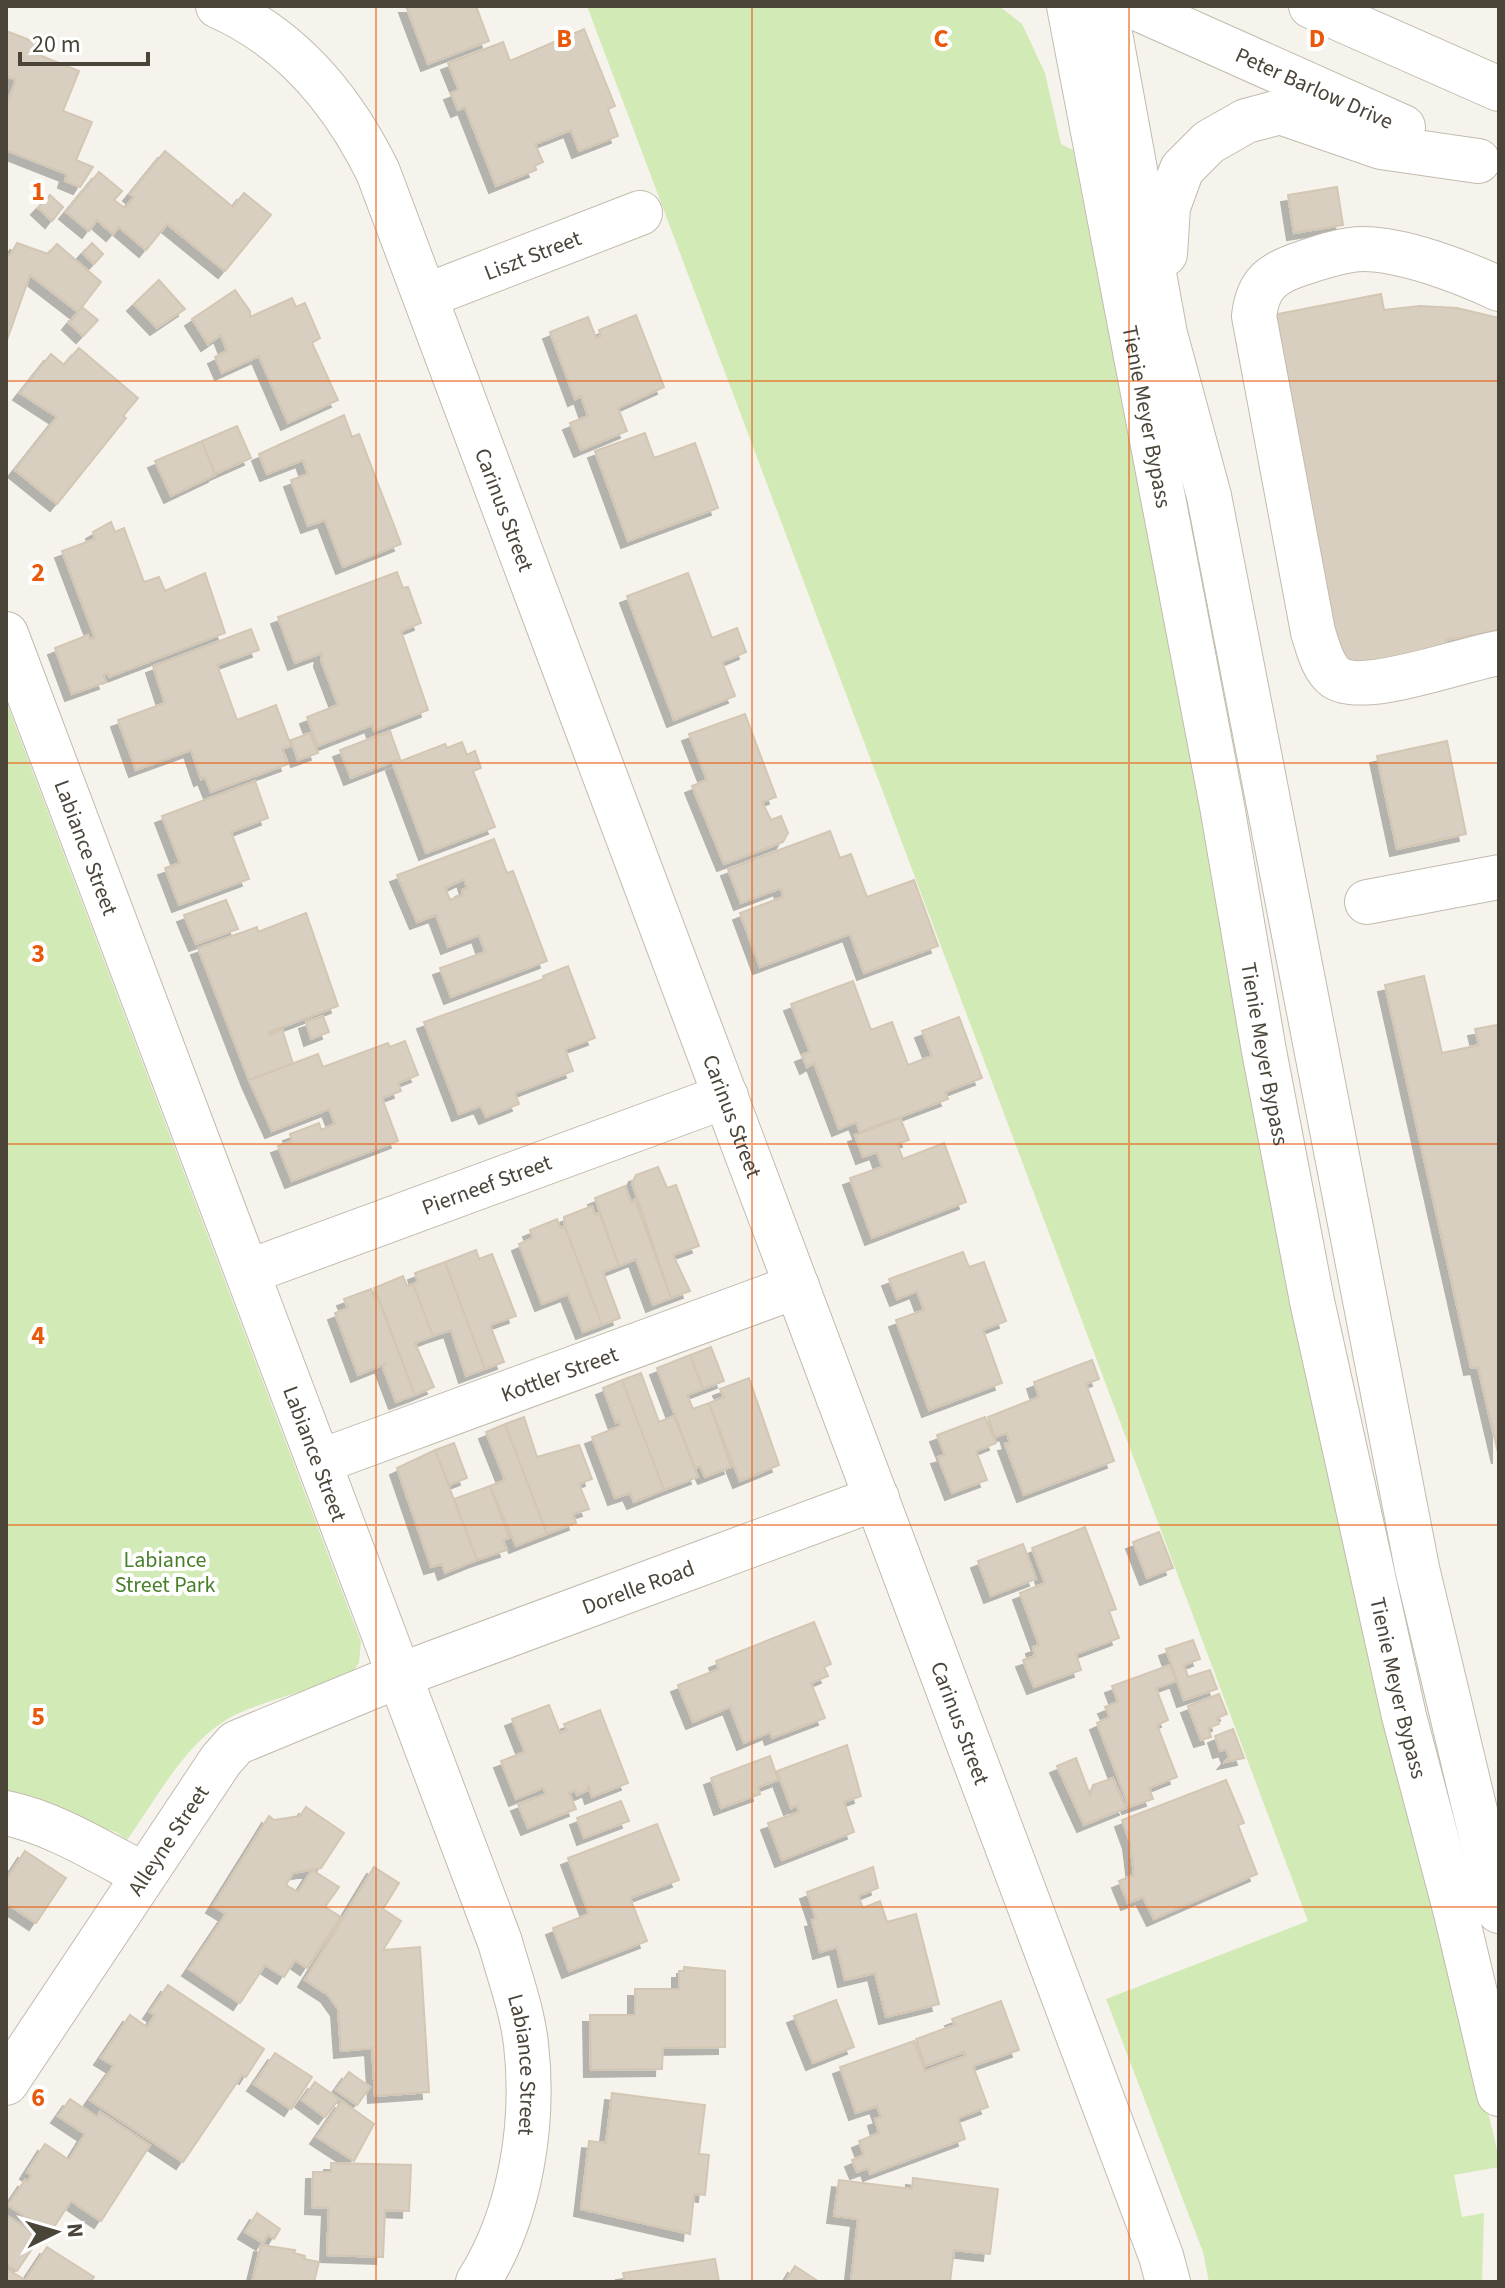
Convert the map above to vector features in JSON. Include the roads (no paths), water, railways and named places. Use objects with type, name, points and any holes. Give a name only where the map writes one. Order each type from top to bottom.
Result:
[{"type":"street","name":"Carinus Street","points":[[218,6],[286,48],[338,101],[378,172],[1150,2226],[1168,2282]]},
{"type":"street","name":"Tienie Meyer Bypass","points":[[1069,6],[1222,806],[1264,1051],[1312,1301],[1404,1716],[1456,1913],[1499,2094]]},
{"type":"street","name":"Tienie Meyer Bypass","points":[[1105,6],[1165,334],[1209,496],[1417,1568],[1499,1911]]},
{"type":"street","name":"Peter Barlow Drive","points":[[1132,6],[1489,166]]},
{"type":"street","points":[[1311,6],[1499,89]]},
{"type":"street","points":[[1165,334],[1165,242],[1173,187],[1189,161],[1226,129],[1280,112],[1381,147],[1489,166]]},
{"type":"street","name":"Liszt Street","points":[[426,296],[640,213]]},
{"type":"street","points":[[1499,289],[1399,254],[1362,249],[1308,261],[1267,278],[1256,295],[1254,316],[1313,632],[1324,663],[1334,676],[1352,685],[1377,684],[1459,660],[1499,653]]},
{"type":"street","name":"Labiance Street","points":[[6,634],[500,1942],[526,2041],[529,2095],[510,2218],[478,2282]]},
{"type":"street","points":[[1367,902],[1499,877]]},
{"type":"street","name":"Pierneef Street","points":[[248,1272],[726,1096]]},
{"type":"street","name":"Kottler Street","points":[[319,1462],[797,1286]]},
{"type":"street","name":"Dorelle Road","points":[[398,1676],[877,1498]]},
{"type":"street","name":"Alleyne Street","points":[[6,2083],[221,1760],[236,1743],[398,1676]]},
{"type":"street","points":[[6,1813],[24,1817],[144,1875]]},
{"type":"park label","name":"Labiance Street Park","points":[[165,1572]]}]
